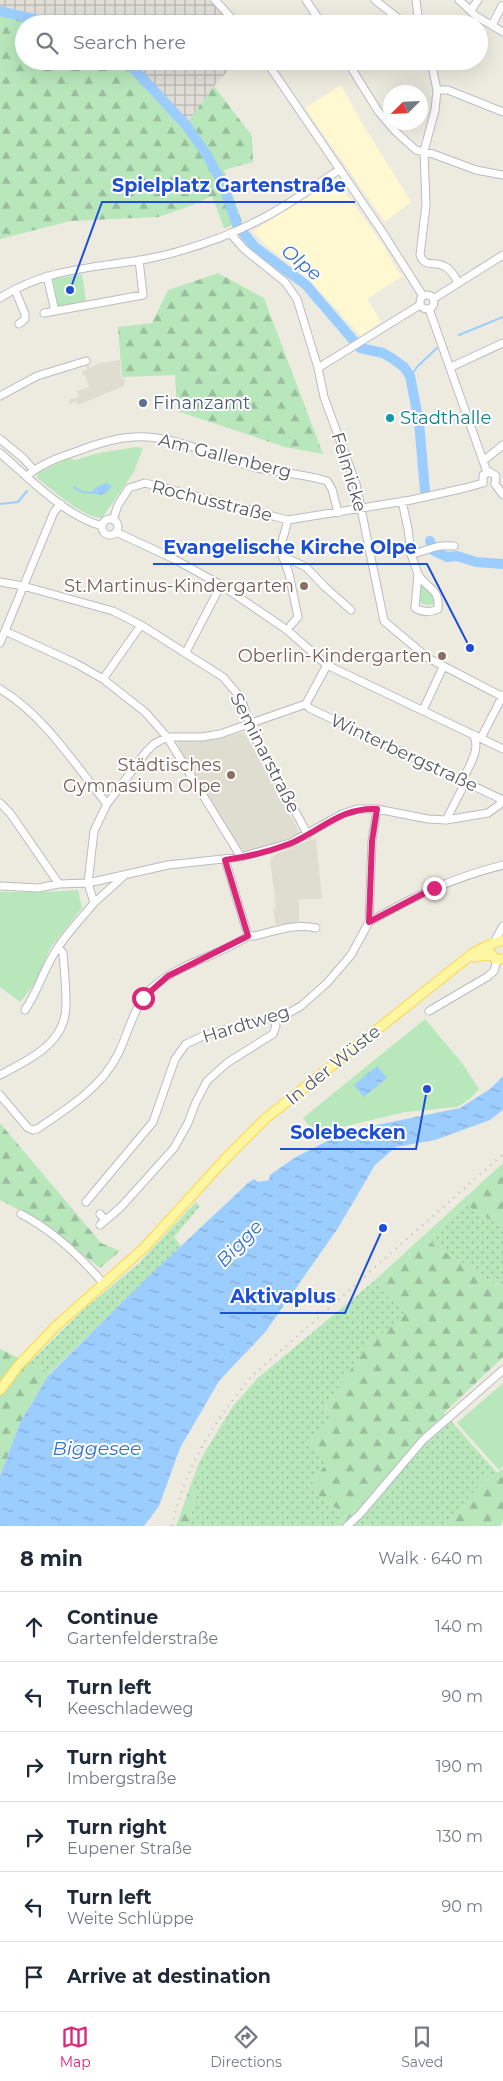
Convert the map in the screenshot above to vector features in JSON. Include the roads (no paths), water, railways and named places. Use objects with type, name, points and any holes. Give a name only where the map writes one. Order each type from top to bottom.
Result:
[{"type":"main road","points":[[496,942],[490,951],[497,958]]},
{"type":"main road","name":"In der Wüste","points":[[0,1390],[18,1366],[55,1327],[152,1240],[226,1157],[265,1119],[472,954],[496,942]]},
{"type":"main road","name":"In der Wüste","points":[[464,961],[479,955],[497,958]]},
{"type":"street","points":[[215,0],[229,15]]},
{"type":"street","points":[[306,0],[316,15]]},
{"type":"street","points":[[375,0],[394,15]]},
{"type":"street","points":[[416,0],[418,15]]},
{"type":"street","points":[[459,0],[477,15]]},
{"type":"street","points":[[470,10],[478,0]]},
{"type":"street","points":[[492,25],[502,6]]},
{"type":"street","points":[[488,22],[503,32]]},
{"type":"street","points":[[272,70],[381,230],[423,296]]},
{"type":"street","points":[[353,70],[384,118],[416,150],[424,151],[476,170],[503,175]]},
{"type":"street","points":[[433,70],[437,90],[435,110],[424,151],[426,204],[420,255],[426,264],[445,266],[452,271],[458,282]]},
{"type":"street","points":[[437,90],[448,90],[503,112]]},
{"type":"street","points":[[0,298],[47,276],[70,269],[139,260],[183,251],[232,232],[266,216],[339,170]]},
{"type":"street","name":"Felmicke","points":[[232,232],[244,248],[285,282],[293,292],[299,306],[318,368],[324,397],[356,484],[384,621],[428,658],[503,696]]},
{"type":"street","points":[[433,298],[503,255]]},
{"type":"street","points":[[44,313],[142,295],[139,260]]},
{"type":"street","points":[[47,276],[55,311]]},
{"type":"street","points":[[15,290],[25,314],[25,319],[19,324]]},
{"type":"street","points":[[423,296],[429,295],[433,298]]},
{"type":"street","points":[[318,368],[420,305],[423,296]]},
{"type":"street","points":[[429,309],[434,305],[433,298]]},
{"type":"street","points":[[420,305],[425,309],[429,309]]},
{"type":"street","points":[[429,309],[487,472]]},
{"type":"street","points":[[451,367],[503,343]]},
{"type":"street","points":[[0,396],[37,376],[86,361]]},
{"type":"street","name":"Am Gallenberg","points":[[28,476],[34,470],[68,454],[117,439],[135,437],[173,441],[250,466],[310,476],[328,481],[338,513]]},
{"type":"street","points":[[0,440],[34,470]]},
{"type":"street","points":[[480,450],[501,447]]},
{"type":"street","points":[[483,461],[501,447]]},
{"type":"street","points":[[0,453],[61,504],[85,519],[102,526],[106,534],[110,535],[116,532]]},
{"type":"street","points":[[487,472],[482,477],[483,483],[488,486],[495,484]]},
{"type":"street","points":[[487,472],[493,473],[496,476],[495,484],[503,495]]},
{"type":"street","name":"Rochusstraße","points":[[112,520],[129,488],[145,483],[288,520],[361,509],[483,483]]},
{"type":"street","points":[[402,501],[411,554],[418,574],[415,608],[420,611],[433,612],[438,609],[436,592],[418,574]]},
{"type":"street","points":[[0,643],[54,512],[61,504]]},
{"type":"street","points":[[102,526],[106,521],[112,520],[117,524],[116,532]]},
{"type":"street","points":[[288,520],[280,549],[289,574],[297,608],[298,617],[291,625]]},
{"type":"street","points":[[116,532],[174,558],[221,585],[287,630],[327,665],[503,749]]},
{"type":"street","points":[[411,554],[438,544],[454,546]]},
{"type":"street","points":[[282,556],[306,567],[325,588],[351,610]]},
{"type":"street","name":"Seminarstraße","points":[[0,582],[100,606],[141,625],[223,677],[241,698],[252,732],[308,835]]},
{"type":"street","points":[[186,652],[221,585]]},
{"type":"street","points":[[103,679],[141,625]]},
{"type":"street","points":[[5,631],[76,663],[103,679],[145,712],[167,737],[241,857]]},
{"type":"street","points":[[94,903],[88,883],[94,832],[107,804],[146,752],[160,739],[220,734],[306,704],[327,665]]},
{"type":"street","points":[[423,710],[443,667]]},
{"type":"street","points":[[0,689],[14,697],[51,734],[107,804]]},
{"type":"street","points":[[481,738],[503,696]]},
{"type":"street","name":"Winterbergstraße","points":[[306,704],[316,711],[503,800]]},
{"type":"street","points":[[446,820],[478,747],[477,740],[473,734]]},
{"type":"street","points":[[478,747],[489,742]]},
{"type":"street","points":[[0,886],[38,888],[59,884],[88,883],[168,865],[225,860],[274,850],[308,835],[342,814],[357,809],[377,809],[428,819],[446,820],[488,813],[503,800]]},
{"type":"street","points":[[0,803],[10,813],[59,884]]},
{"type":"street","points":[[368,924],[372,841],[377,809]]},
{"type":"street","points":[[225,860],[248,936]]},
{"type":"street","points":[[368,924],[434,888],[462,876],[503,865]]},
{"type":"street","points":[[24,1010],[37,992],[58,947],[94,903],[125,875]]},
{"type":"street","name":"Hardtweg","points":[[86,1202],[153,1122],[176,1059],[186,1044],[205,1036],[274,1019],[301,1006],[327,983],[351,955],[368,924]]},
{"type":"street","points":[[0,1095],[33,1130],[66,1109],[102,1077],[118,1054],[137,1008],[152,988],[168,976],[248,936],[294,926],[305,925],[316,928]]},
{"type":"street","points":[[496,942],[503,926]]},
{"type":"street","points":[[0,1075],[28,1060],[58,1034],[62,1026],[66,1014],[63,953],[58,947]]},
{"type":"street","points":[[429,1010],[494,971],[497,958]]},
{"type":"street","points":[[100,1214],[103,1222],[121,1207],[174,1148],[188,1123],[207,1081],[227,1063],[272,1034],[276,1026],[274,1019]]},
{"type":"street","points":[[21,1214],[48,1230],[82,1259],[104,1284]]},
{"type":"street","points":[[346,1526],[360,1514],[423,1440],[503,1370]]},
{"type":"water","points":[[105,483],[112,486],[106,493],[100,495],[92,493],[94,489]]},
{"type":"water","points":[[377,1066],[387,1078],[364,1097],[354,1085]]},
{"type":"water","name":"Biggesee","points":[[503,1076],[503,1110],[490,1120],[435,1140],[396,1147],[375,1165],[338,1228],[266,1331],[219,1381],[180,1448],[159,1506],[144,1526],[0,1526],[0,1476],[20,1423],[48,1376],[145,1280],[249,1182],[254,1179],[258,1182],[269,1180],[270,1175],[294,1158],[347,1131],[460,1108],[490,1089]]},
{"type":"waterway","name":"Olpe","points":[[0,11],[17,15]]},
{"type":"waterway","name":"Olpe","points":[[135,70],[186,125],[207,155],[224,187],[237,225],[255,247],[306,285],[360,348],[383,353],[404,367],[410,376],[419,422],[425,491]]},
{"type":"waterway","points":[[459,335],[503,317]]},
{"type":"waterway","points":[[410,376],[437,348]]},
{"type":"waterway","points":[[74,487],[82,492],[92,493]]},
{"type":"waterway","points":[[0,504],[18,502],[27,491]]},
{"type":"waterway","name":"Olpe","points":[[430,541],[434,551],[447,557],[457,556],[476,562],[503,564]]},
{"type":"railway","points":[[172,1526],[184,1485],[202,1447],[213,1428],[251,1377],[503,1154]]},
{"type":"place","name":"Spielplatz Gartenstraße","points":[[70,290]]},
{"type":"place","name":"Finanzamt","points":[[143,403]]},
{"type":"place","name":"Stadthalle","points":[[390,418]]},
{"type":"place","name":"St.Martinus-Kindergarten","points":[[304,586]]},
{"type":"place","name":"Evangelische Kirche Olpe","points":[[470,648]]},
{"type":"place","name":"Oberlin-Kindergarten","points":[[442,656]]},
{"type":"place","name":"Städtisches Gymnasium Olpe","points":[[231,775]]},
{"type":"place","name":"Solebecken","points":[[427,1089]]},
{"type":"place","name":"Aktivaplus","points":[[383,1228]]},
{"type":"water label","name":"Bigge","points":[[239,1243]]}]
